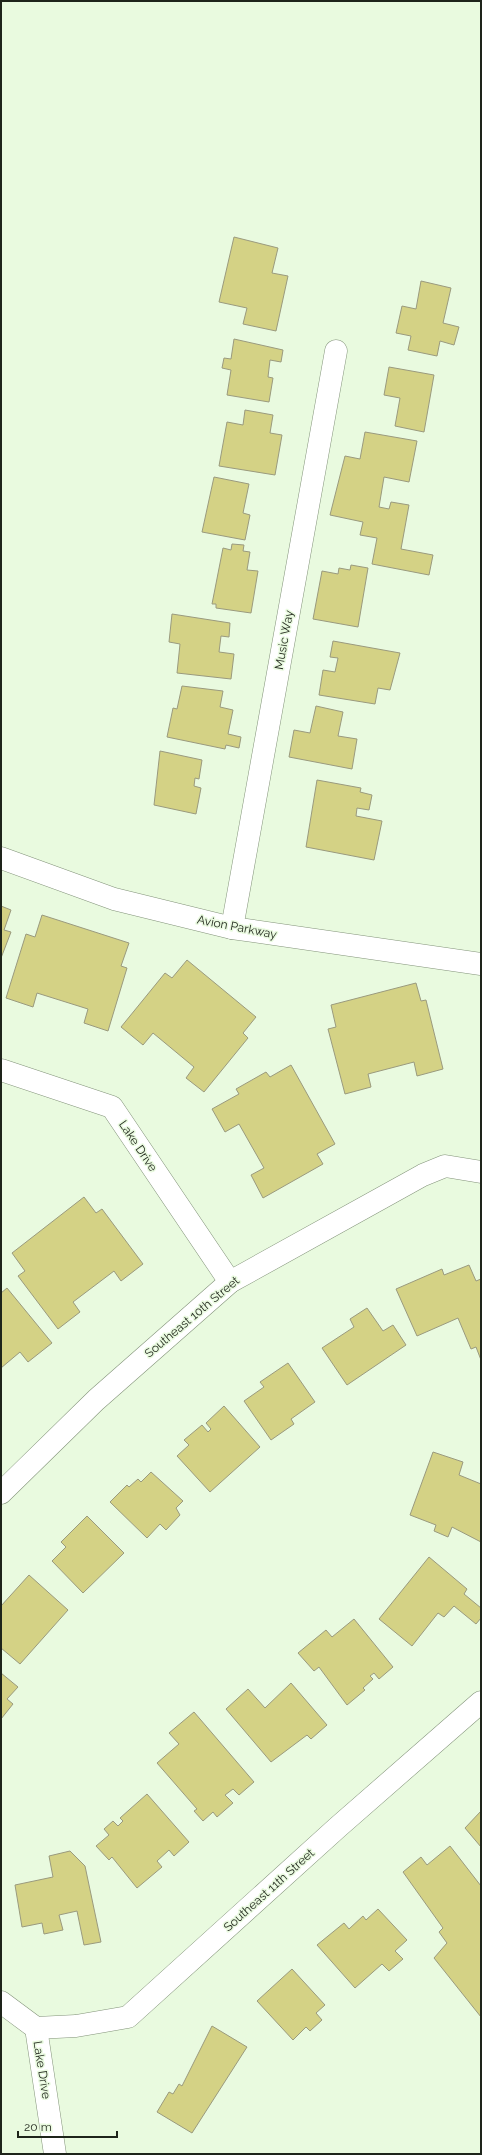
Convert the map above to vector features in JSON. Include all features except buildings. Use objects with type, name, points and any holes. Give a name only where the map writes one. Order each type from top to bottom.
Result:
[{"type":"street","name":"Music Way","points":[[232,928],[336,352]]},
{"type":"street","name":"Avion Parkway","points":[[1,858],[114,899],[232,928],[481,964]]},
{"type":"street","name":"Lake Drive","points":[[1,1070],[112,1106],[230,1282]]},
{"type":"street","name":"Southeast 10th Street","points":[[1,1493],[96,1400],[230,1282],[422,1175],[445,1166],[481,1170]]},
{"type":"street","name":"Southeast 11th Street","points":[[36,2028],[76,2026],[128,2017],[332,1832],[481,1702]]},
{"type":"street","name":"Lake Drive","points":[[1,2002],[36,2028],[55,2154]]}]
